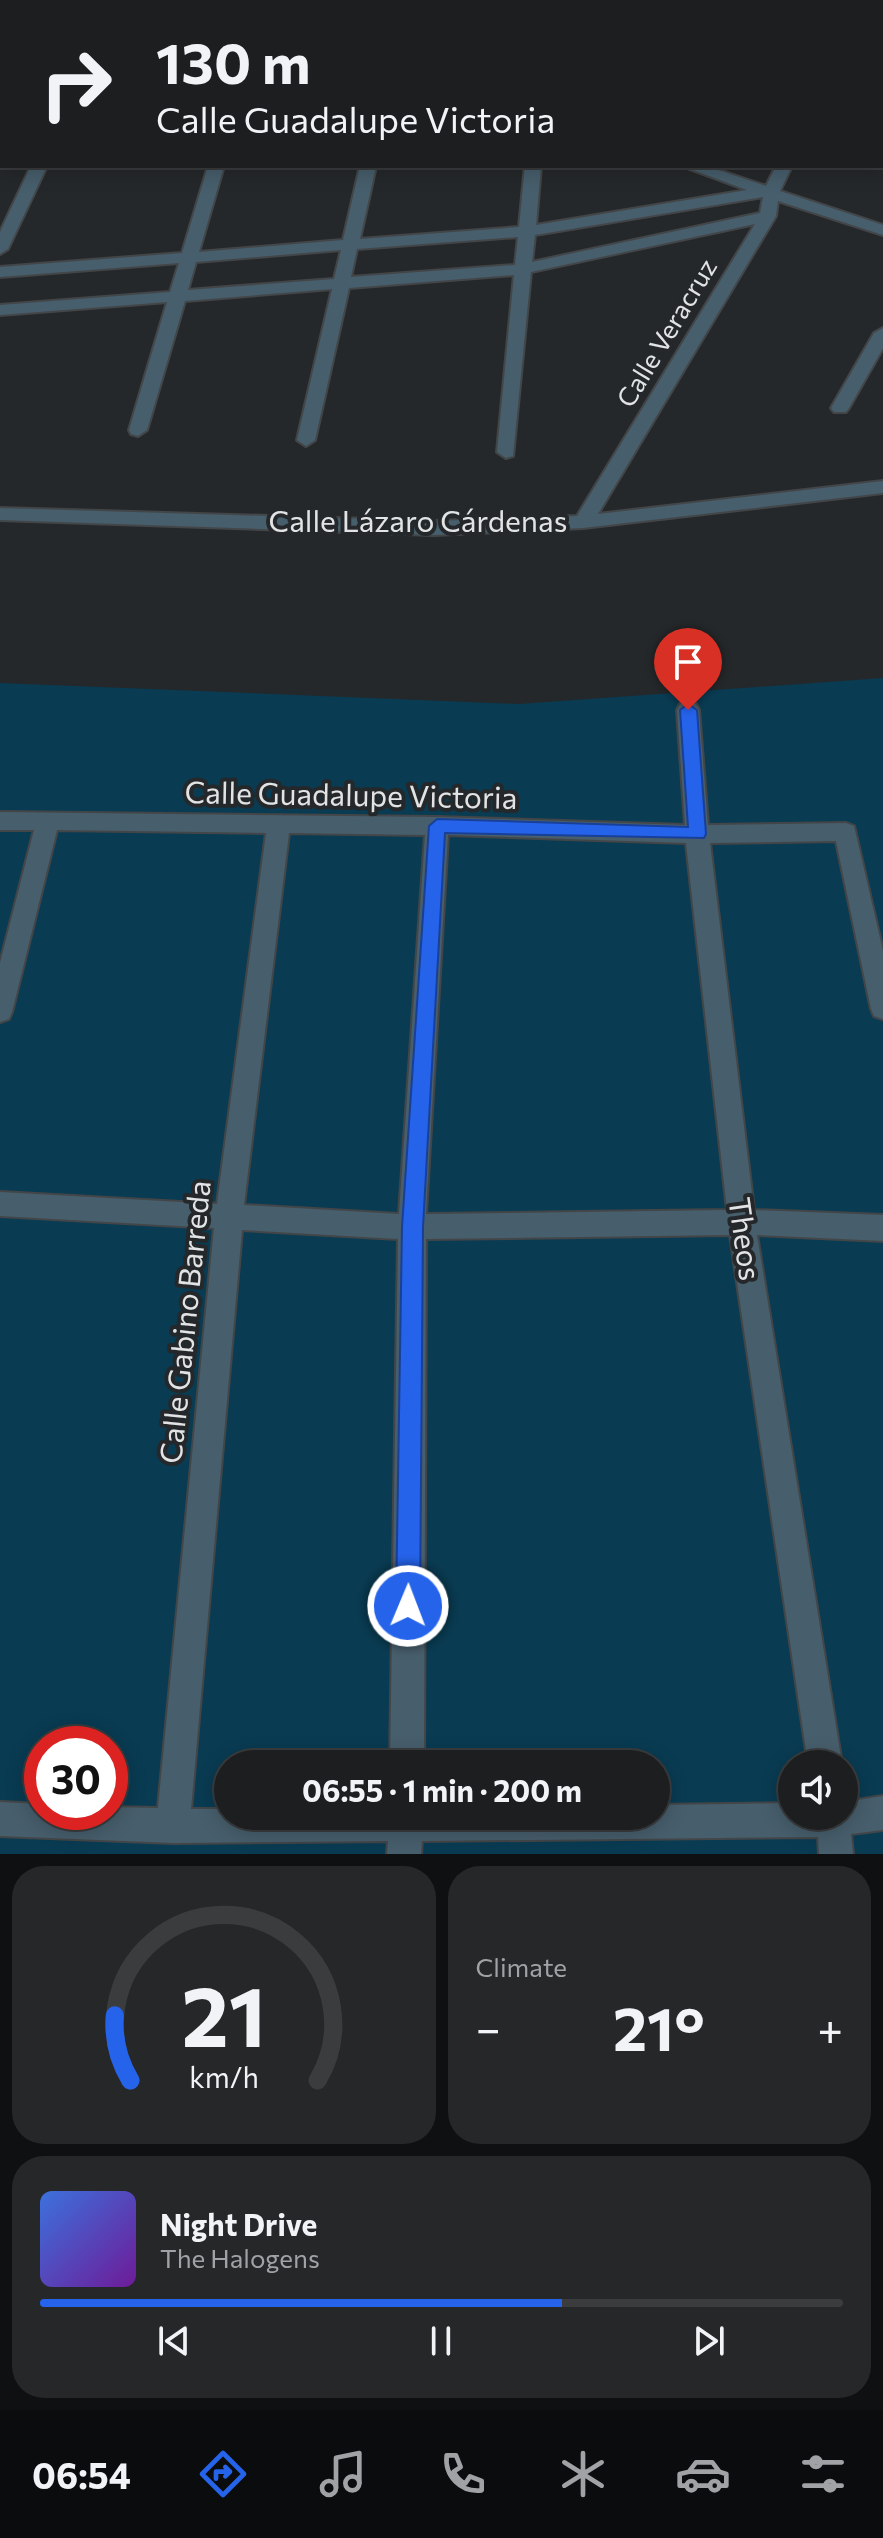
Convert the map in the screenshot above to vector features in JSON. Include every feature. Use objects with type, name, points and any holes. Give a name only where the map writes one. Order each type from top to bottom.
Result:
[{"type":"street","points":[[0,249],[38,168]]},
{"type":"street","points":[[138,430],[215,168]]},
{"type":"street","points":[[306,440],[368,168]]},
{"type":"street","points":[[506,452],[533,168]]},
{"type":"street","points":[[697,168],[883,230]]},
{"type":"street","name":"Calle Veracruz","points":[[583,522],[768,216],[772,191],[783,168]]},
{"type":"street","points":[[0,272],[527,231],[772,191]]},
{"type":"street","points":[[0,310],[524,269],[768,216]]},
{"type":"street","points":[[840,408],[883,333]]},
{"type":"street","name":"Calle Lázaro Cárdenas","points":[[0,514],[434,528],[583,522],[883,487]]},
{"type":"street","name":"Theos","points":[[688,710],[698,834],[740,1222],[823,1750]]},
{"type":"street","points":[[0,1012],[48,820]]},
{"type":"street","name":"Calle Guadalupe Victoria","points":[[0,821],[437,826],[698,834],[846,832],[883,1009]]},
{"type":"street","name":"Calle Gabino Barreda","points":[[173,1826],[229,1218],[278,826]]},
{"type":"street","points":[[407,1750],[412,1227],[437,826]]},
{"type":"street","points":[[0,1204],[412,1227],[740,1222],[883,1228]]},
{"type":"street","points":[[858,1816],[883,1813]]},
{"type":"street","points":[[0,1819],[405,1831],[778,1820]]},
{"type":"street","points":[[834,1830],[836,1854]]},
{"type":"shaded area","points":[[883,678],[883,1854],[0,1854],[0,683],[519,704]]},
{"type":"route","points":[[408,1606],[412,1227],[437,826],[698,834],[688,710]]}]
